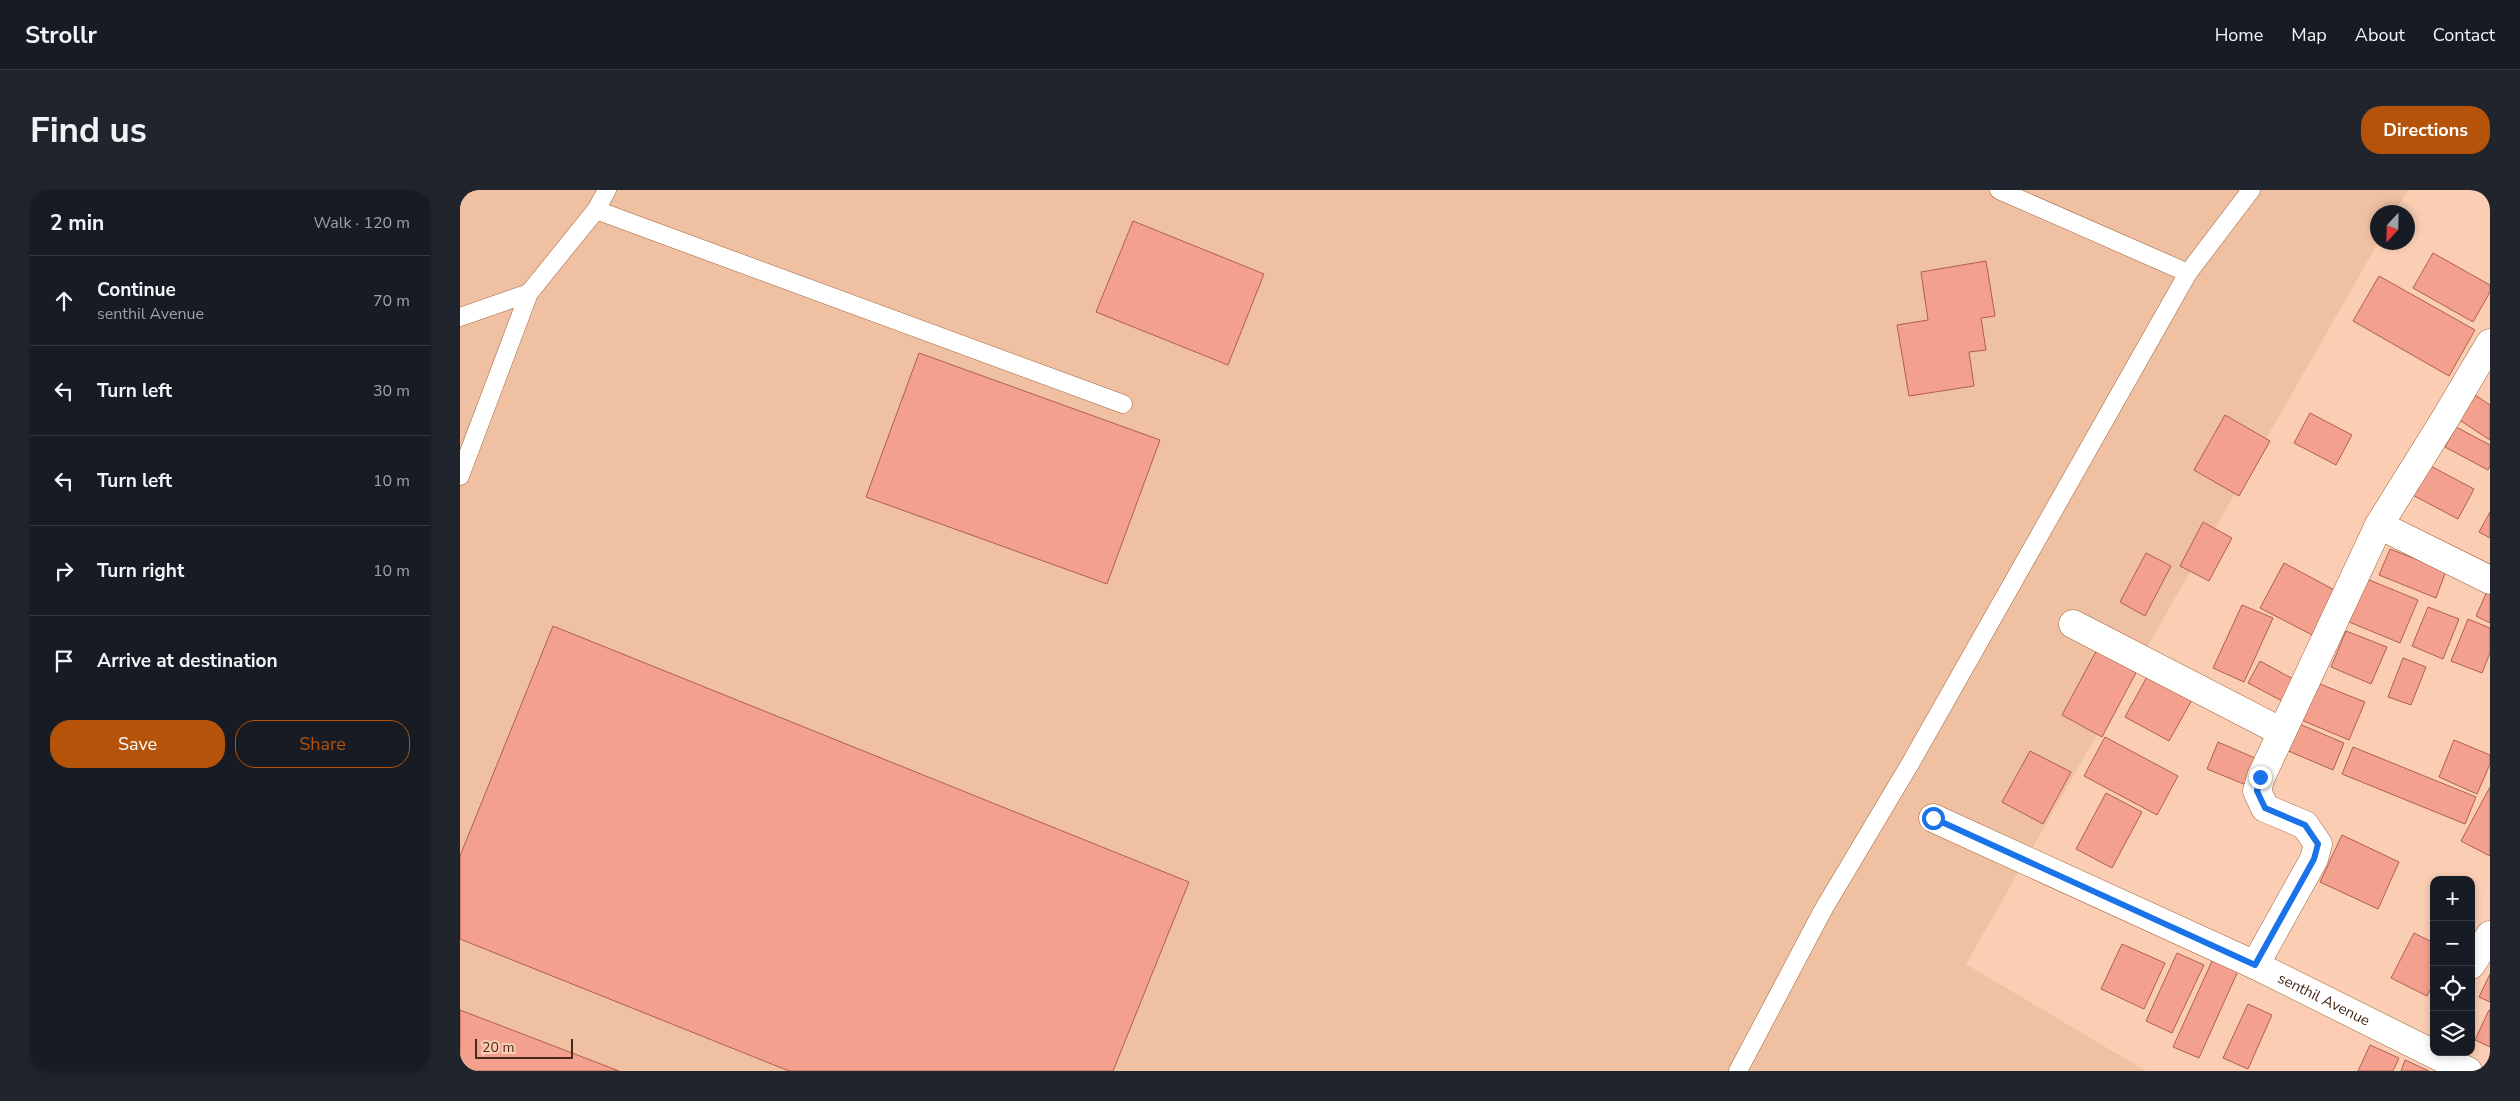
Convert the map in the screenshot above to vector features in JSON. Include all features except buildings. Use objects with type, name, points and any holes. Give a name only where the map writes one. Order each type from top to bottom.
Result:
[{"type":"street","points":[[2255,965],[2314,859],[2318,844],[2305,825],[2265,808],[2257,791],[2260,777],[2300,689],[2379,526],[2490,343]]},
{"type":"street","points":[[2379,526],[2490,580]]},
{"type":"street","points":[[2073,624],[2282,732]]},
{"type":"street","name":"senthil Avenue","points":[[1933,818],[2430,1045]]},
{"type":"street","points":[[2475,959],[2490,935]]},
{"type":"street","name":"senthil Avenue","points":[[2446,1056],[2468,1071]]},
{"type":"lane","points":[[460,476],[529,293],[596,210],[607,190]]},
{"type":"lane","points":[[1999,190],[2188,273]]},
{"type":"lane","points":[[1738,1071],[1823,910],[1910,764],[2188,273],[2251,190]]},
{"type":"lane","points":[[596,210],[1123,404]]},
{"type":"lane","points":[[460,317],[529,293]]},
{"type":"shaded area","points":[[460,190],[2408,190],[2399,205],[2370,205],[2370,250],[2374,250],[1966,964],[2146,1071],[460,1071]]},
{"type":"route","points":[[1933,818],[2255,965],[2314,859],[2318,844],[2305,825],[2265,808],[2257,791],[2260,777]]}]
